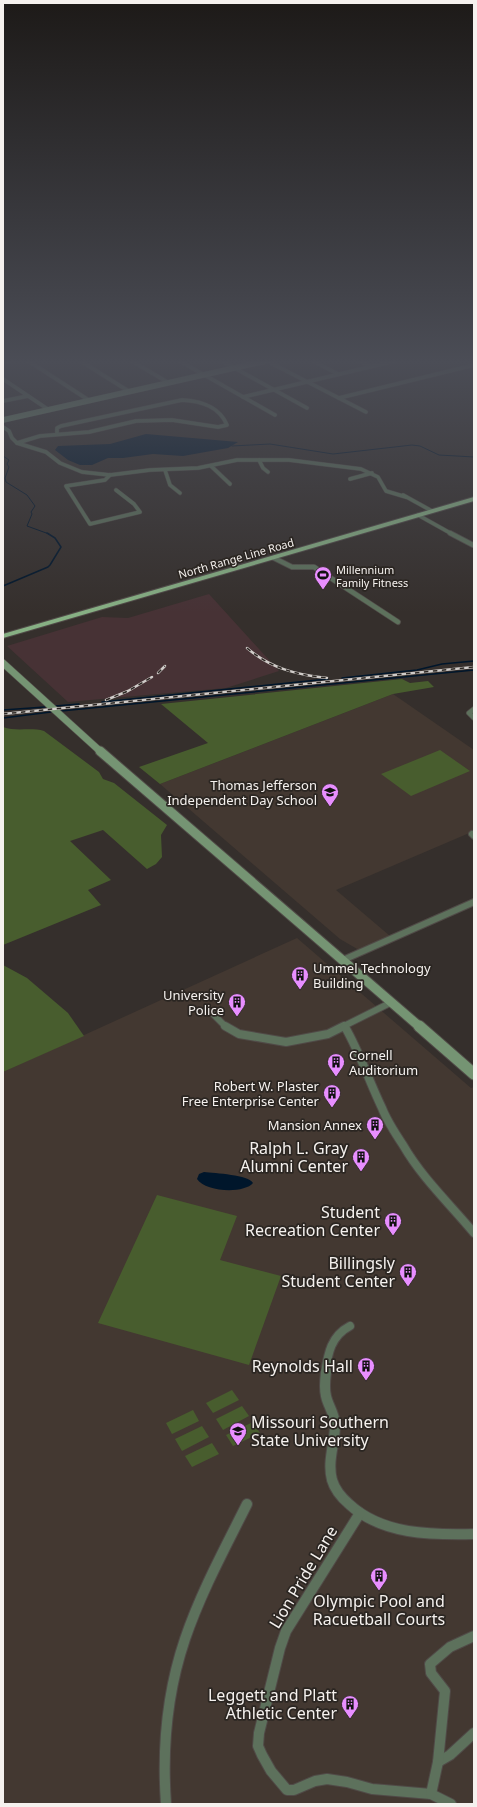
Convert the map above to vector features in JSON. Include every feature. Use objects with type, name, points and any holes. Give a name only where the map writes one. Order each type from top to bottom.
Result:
[{"type":"main road","name":"North Range Line Road","points":[[4,636],[474,499]]},
{"type":"main road","points":[[3,663],[110,760],[344,960],[474,1074]]},
{"type":"street","points":[[21,444],[46,452],[69,468],[82,472],[110,475],[198,468],[238,460],[289,460],[349,466],[372,473],[378,477],[386,491],[406,497],[416,503],[435,510]]},
{"type":"street","points":[[259,460],[263,468],[268,472]]},
{"type":"street","points":[[211,466],[224,480],[230,484]]},
{"type":"street","points":[[165,470],[168,483],[180,493]]},
{"type":"street","points":[[350,479],[372,473]]},
{"type":"street","points":[[110,475],[105,480],[66,486],[90,524],[140,512],[134,504],[116,490]]},
{"type":"street","points":[[418,515],[473,545]]},
{"type":"street","points":[[274,558],[289,566],[314,567],[398,622]]},
{"type":"street","points":[[474,709],[469,713],[474,718]]},
{"type":"street","points":[[344,960],[474,902]]},
{"type":"street","points":[[214,1015],[226,1026],[239,1034],[286,1042],[328,1034],[392,1002]]},
{"type":"street","points":[[345,1026],[358,1050],[382,1109],[403,1146],[423,1176],[449,1203],[474,1233]]},
{"type":"street","points":[[350,1326],[334,1338],[330,1346],[324,1384],[325,1393],[332,1410],[335,1427],[329,1472],[337,1492],[343,1500],[360,1513],[391,1528],[439,1533],[474,1534]]},
{"type":"street","points":[[166,1804],[164,1771],[166,1735],[173,1686],[180,1655],[192,1619],[247,1504]]},
{"type":"street","name":"Lion Pride Lane","points":[[360,1513],[286,1631],[280,1648],[258,1746],[271,1771],[287,1790],[294,1790],[315,1781],[327,1779],[347,1782],[372,1789],[431,1794],[450,1804]]},
{"type":"street","points":[[431,1794],[438,1762],[445,1691],[431,1673],[430,1664],[456,1642],[474,1636]]},
{"type":"street","points":[[438,1762],[450,1755],[474,1733]]},
{"type":"shaded area","points":[[209,594],[279,671],[226,688],[68,702],[7,646],[102,617],[128,618]]},
{"type":"shaded area","name":"Thomas Jefferson Independent Day School","points":[[393,694],[474,750],[474,831],[336,890],[390,936],[359,950],[340,939],[160,784]]},
{"type":"shaded area","name":"Missouri Southern State University","points":[[297,938],[471,1088],[474,1087],[474,1804],[3,1804],[3,1072]]},
{"type":"green space","points":[[402,679],[410,683],[428,681],[434,687],[393,694],[160,784],[139,767],[208,743],[161,704]]},
{"type":"green space","points":[[3,727],[44,731],[99,772],[103,779],[114,783],[167,825],[161,835],[162,857],[156,864],[147,869],[103,830],[70,841],[111,880],[88,890],[101,905],[3,945]]},
{"type":"green space","points":[[440,750],[470,771],[411,796],[381,774]]},
{"type":"green space","points":[[3,965],[27,978],[68,1013],[84,1036],[3,1072]]},
{"type":"green space","points":[[157,1195],[237,1216],[220,1260],[281,1276],[249,1365],[98,1323]]},
{"type":"green space","points":[[232,1390],[239,1400],[213,1413],[206,1403]]},
{"type":"green space","points":[[242,1406],[249,1416],[223,1430],[216,1419]]},
{"type":"green space","points":[[193,1410],[199,1421],[172,1434],[166,1423]]},
{"type":"green space","points":[[253,1422],[260,1433],[233,1446],[226,1435]]},
{"type":"green space","points":[[202,1426],[209,1437],[182,1451],[175,1439]]},
{"type":"green space","points":[[212,1443],[219,1454],[192,1467],[185,1456]]},
{"type":"water","points":[[102,444],[234,444],[228,448],[183,456],[153,454],[123,458],[108,458],[92,465],[80,465],[68,460],[55,450],[58,446]]},
{"type":"water","points":[[204,1172],[239,1176],[250,1180],[253,1183],[242,1189],[216,1189],[208,1187],[197,1179],[199,1174]]},
{"type":"waterway","points":[[232,446],[264,444]]},
{"type":"waterway","points":[[272,444],[333,454],[412,445],[420,446],[439,455],[474,457]]},
{"type":"waterway","points":[[3,456],[9,460],[7,464],[9,467],[5,478],[6,482],[27,495],[35,506],[31,512],[32,514],[27,526],[48,534]]},
{"type":"waterway","points":[[3,586],[50,565],[61,547],[55,538],[48,534]]},
{"type":"waterway","points":[[342,678],[417,670],[442,664],[474,661]]},
{"type":"waterway","points":[[61,711],[474,670]]},
{"type":"waterway","points":[[102,702],[328,679]]},
{"type":"waterway","points":[[55,706],[79,704]]},
{"type":"waterway","points":[[3,710],[45,707]]},
{"type":"waterway","points":[[3,718],[51,712]]},
{"type":"railway","points":[[247,648],[265,661],[284,669],[305,675],[327,678]]},
{"type":"railway","points":[[158,673],[165,666]]},
{"type":"railway","points":[[3,714],[474,667]]},
{"type":"railway","points":[[106,700],[128,691],[152,677]]},
{"type":"place","name":"Millennium Family Fitness","points":[[323,590]]},
{"type":"place","name":"Thomas Jefferson Independent Day School","points":[[330,807]]},
{"type":"place","name":"Ummel Technology Building","points":[[300,990]]},
{"type":"place","name":"University Police","points":[[237,1017]]},
{"type":"place","name":"Cornell Auditorium","points":[[336,1077]]},
{"type":"place","name":"Robert W. Plaster Free Enterprise Center","points":[[332,1108]]},
{"type":"place","name":"Mansion Annex","points":[[375,1140]]},
{"type":"place","name":"Ralph L. Gray Alumni Center","points":[[361,1172]]},
{"type":"place","name":"Student Recreation Center","points":[[393,1236]]},
{"type":"place","name":"Billingsly Student Center","points":[[408,1287]]},
{"type":"place","name":"Reynolds Hall","points":[[366,1381]]},
{"type":"place","name":"Missouri Southern State University","points":[[238,1446]]},
{"type":"place","name":"Olympic Pool and Racuetball Courts","points":[[379,1591]]},
{"type":"place","name":"Leggett and Platt Athletic Center","points":[[350,1719]]}]
